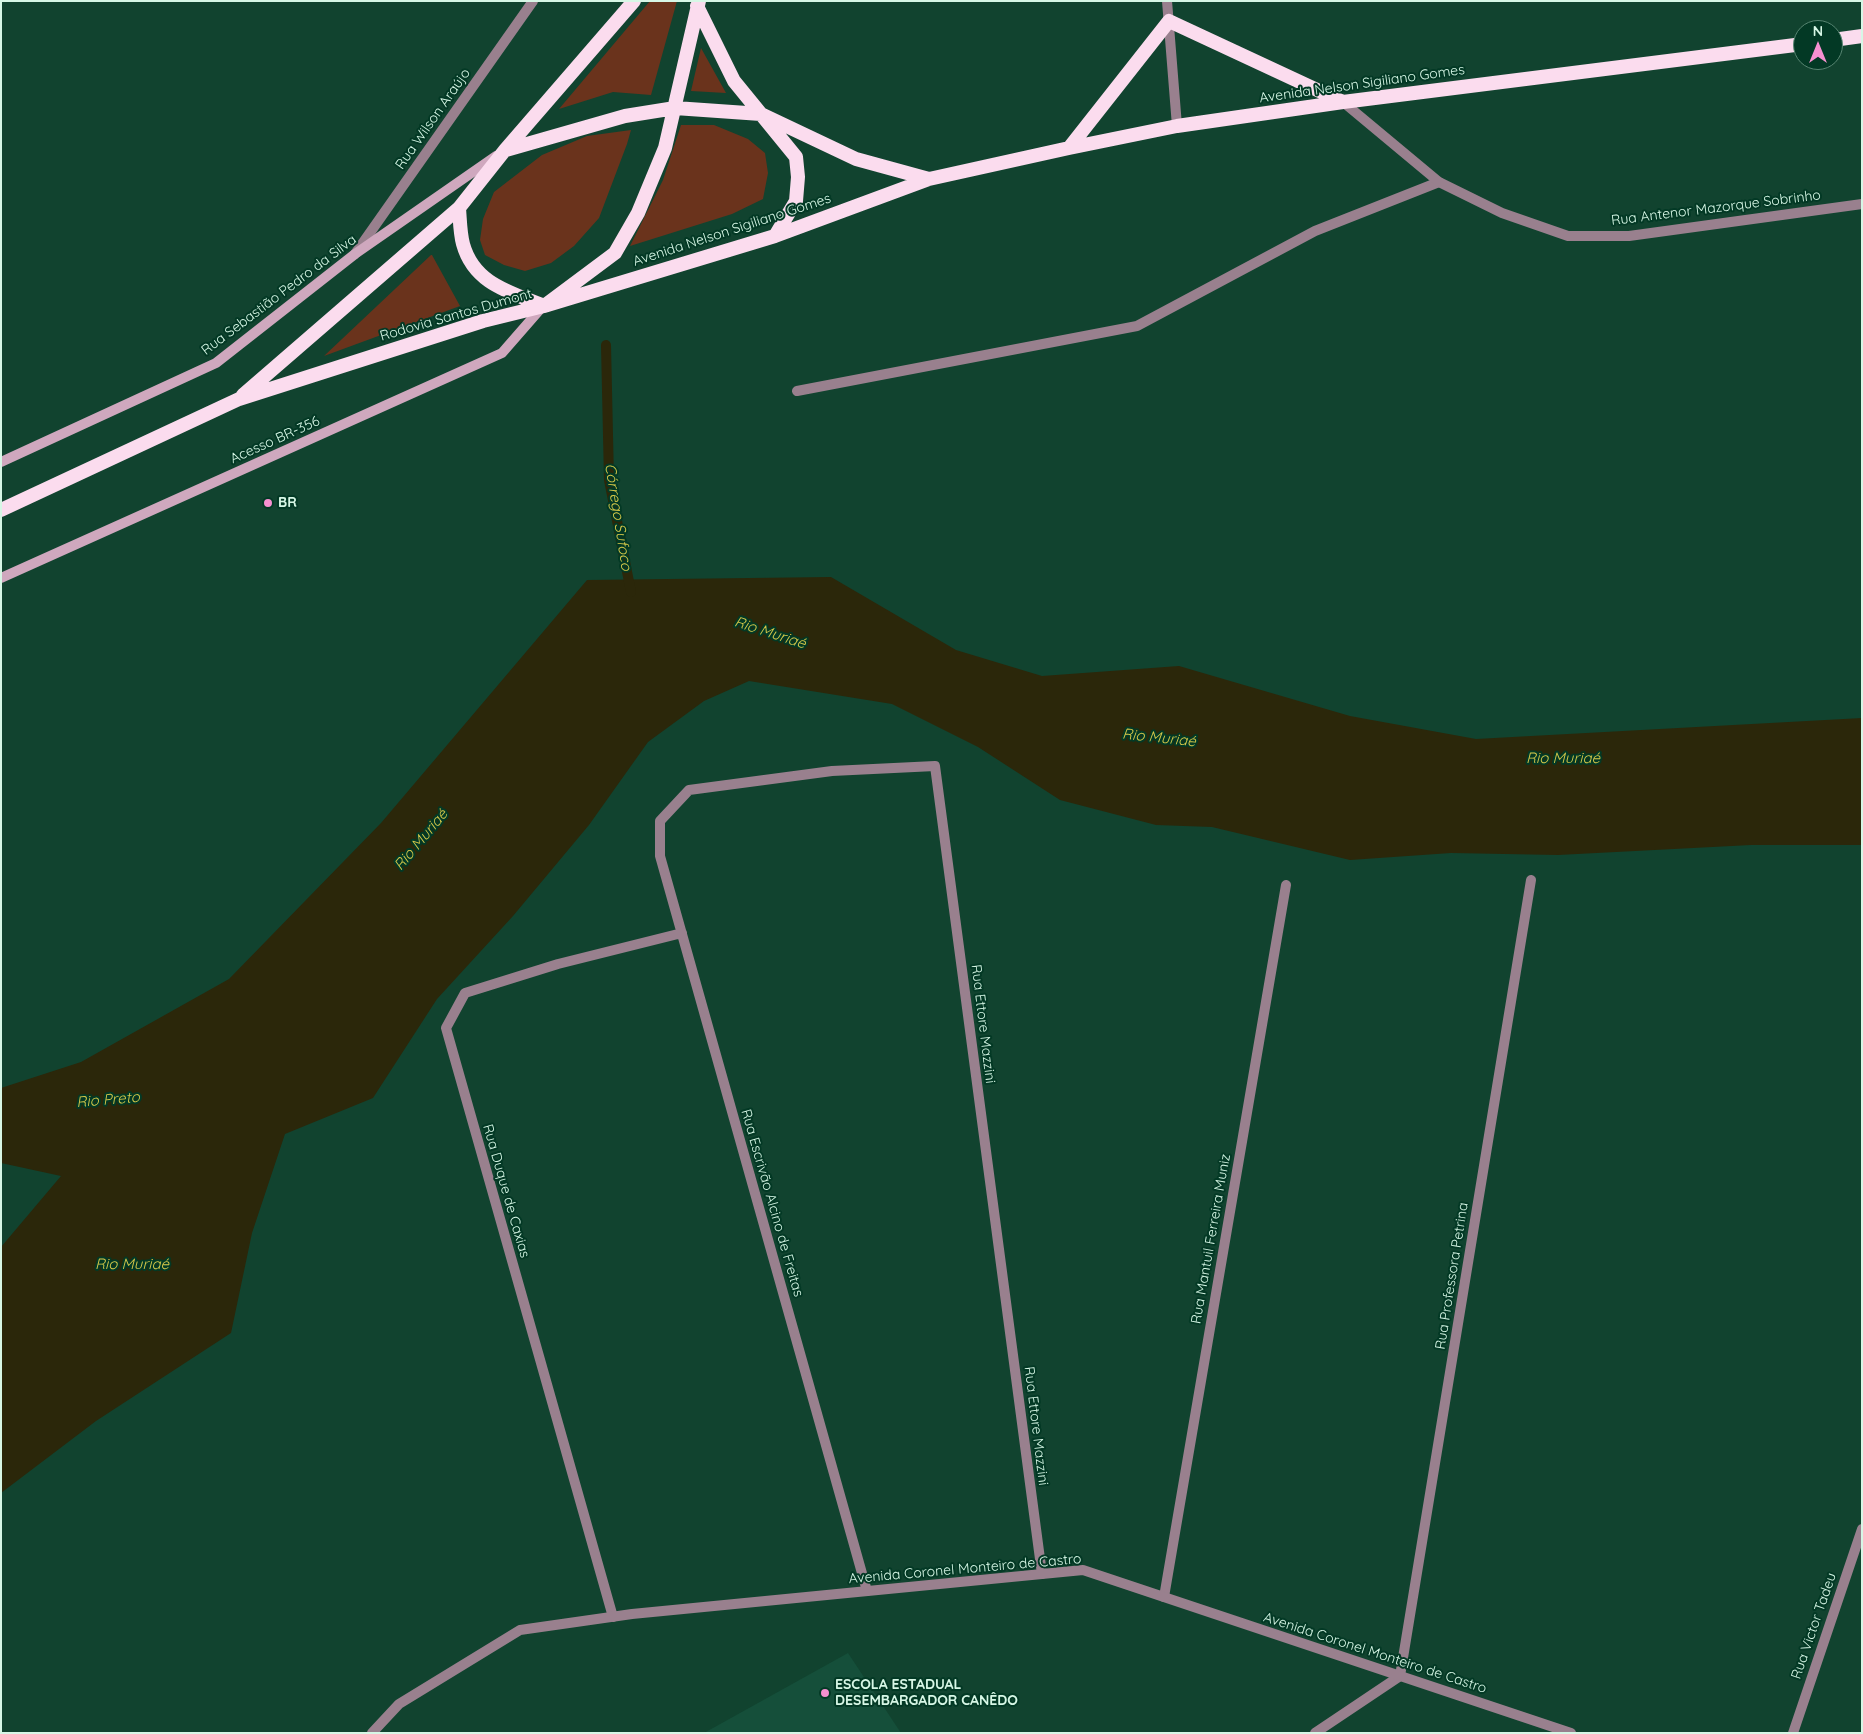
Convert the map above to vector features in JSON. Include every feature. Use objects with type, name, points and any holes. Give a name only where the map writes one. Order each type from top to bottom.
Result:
[{"type":"highway","name":"Rodovia Santos Dumont","points":[[239,399],[459,208],[505,150],[634,1]]},
{"type":"highway","name":"Rodovia Santos Dumont","points":[[1,510],[239,399],[483,321],[544,306],[615,252],[638,213],[665,148],[698,4]]},
{"type":"highway","points":[[698,4],[734,81],[796,157],[798,176],[796,201],[776,236]]},
{"type":"highway","points":[[1069,148],[1170,21],[1342,102]]},
{"type":"highway","points":[[1843,39],[1862,36]]},
{"type":"highway","name":"Avenida Nelson Sigiliano Gomes","points":[[544,306],[776,236],[929,179],[1069,148],[1177,126],[1342,102],[1793,45]]},
{"type":"highway","name":"Avenida Nelson Sigiliano Gomes","points":[[505,150],[625,116],[675,108],[761,114],[856,159],[929,179]]},
{"type":"highway","points":[[459,208],[463,244],[478,273],[494,286],[544,306]]},
{"type":"main road","name":"Rua Sebastião Pedro da Silva","points":[[1,462],[216,363],[355,254],[505,150]]},
{"type":"main road","name":"Acesso BR-356","points":[[1,578],[502,353],[544,306]]},
{"type":"street","name":"Rua Wilson Araújo","points":[[355,254],[533,1]]},
{"type":"street","points":[[1168,1],[1177,126]]},
{"type":"street","name":"Rua Antenor Mazorque Sobrinho","points":[[1342,102],[1439,182],[1502,212],[1568,236],[1629,236],[1862,204]]},
{"type":"street","points":[[797,391],[1137,326],[1315,231],[1439,182]]},
{"type":"street","name":"Rua Ettore Mazzini","points":[[660,821],[690,790],[832,771],[936,766],[1042,1574]]},
{"type":"street","name":"Rua Escrivão Alcino de Freitas","points":[[660,821],[660,856],[867,1591]]},
{"type":"street","name":"Rua Professora Petrina","points":[[1400,1676],[1531,880]]},
{"type":"street","name":"Rua Mantuil Ferreira Muniz","points":[[1164,1597],[1286,885]]},
{"type":"street","name":"Rua Duque de Caxias","points":[[613,1617],[446,1028],[465,993],[558,964],[682,933]]},
{"type":"street","name":"Rua Victor Tadeu","points":[[1793,1733],[1862,1529]]},
{"type":"street","name":"Avenida Coronel Monteiro de Castro","points":[[372,1733],[399,1704],[520,1630],[613,1617],[1083,1570],[1571,1733]]},
{"type":"street","points":[[1315,1733],[1400,1676]]},
{"type":"shaded area","points":[[650,1],[677,1],[651,95],[613,92],[559,109]]},
{"type":"shaded area","points":[[701,48],[726,93],[691,91]]},
{"type":"shaded area","points":[[681,125],[714,125],[748,139],[765,153],[768,173],[763,199],[732,214],[630,246],[663,180]]},
{"type":"shaded area","points":[[631,130],[599,218],[574,246],[551,263],[525,271],[504,265],[485,255],[480,240],[483,219],[494,192],[542,155],[587,136]]},
{"type":"shaded area","points":[[431,255],[460,306],[324,356]]},
{"type":"shaded area","name":"ESCOLA ESTADUAL DESEMBARGADOR CANÊDO","points":[[848,1653],[901,1733],[704,1733]]},
{"type":"water","name":"Rio Muriaé","points":[[831,577],[956,650],[1042,676],[1179,666],[1350,716],[1476,739],[1862,718],[1862,845],[1751,845],[1558,855],[1451,853],[1350,860],[1212,827],[1156,825],[1060,800],[978,747],[892,704],[749,681],[704,701],[648,742],[589,825],[513,916],[437,999],[373,1098],[285,1134],[252,1233],[231,1333],[96,1421],[1,1493],[1,1247],[61,1176],[1,1163],[1,1088],[81,1062],[229,979],[381,823],[587,580]]},
{"type":"waterway","name":"Córrego Sufoco","points":[[606,345],[609,480],[631,592]]},
{"type":"place","name":"BR","points":[[268,503]]},
{"type":"place","name":"ESCOLA ESTADUAL DESEMBARGADOR CANÊDO","points":[[825,1693]]},
{"type":"water label","name":"Rio Preto","points":[[108,1100]]}]
